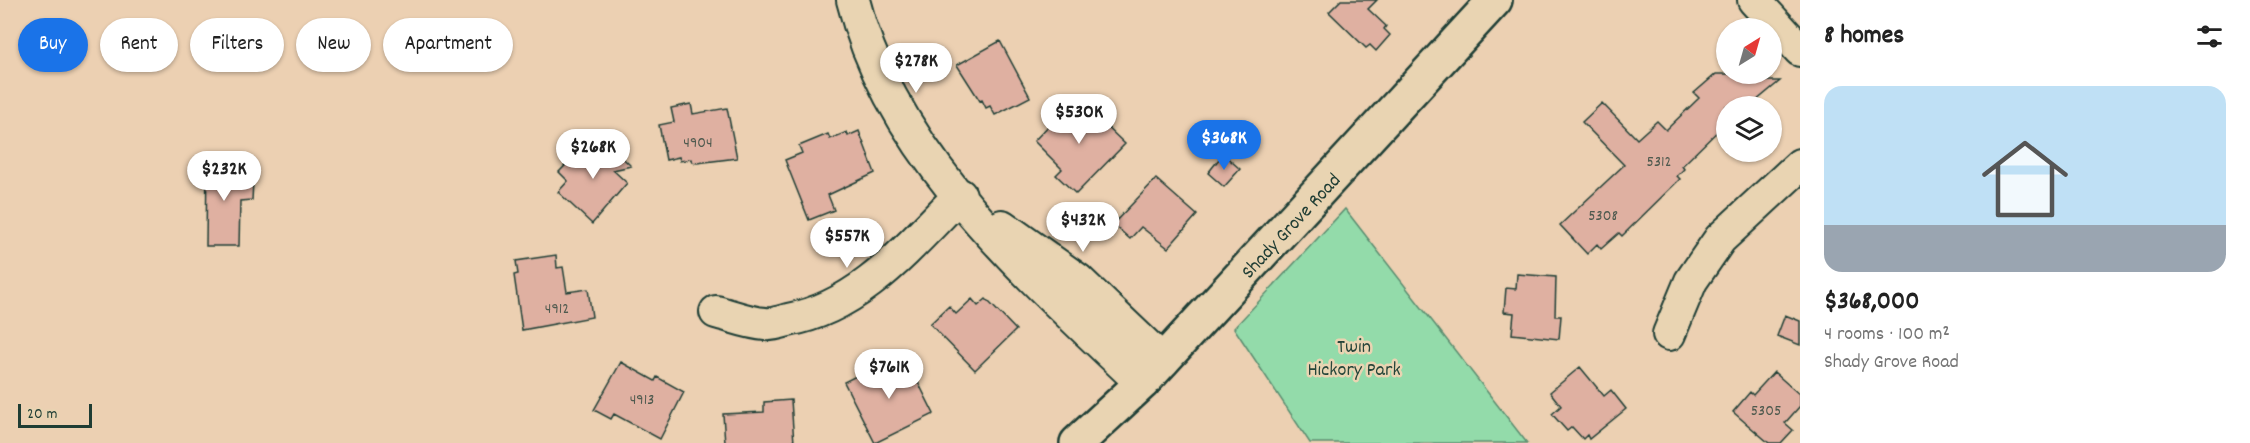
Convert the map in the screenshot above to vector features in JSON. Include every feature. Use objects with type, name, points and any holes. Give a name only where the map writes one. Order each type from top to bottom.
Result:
[{"type":"main road","name":"Shady Grove Road","points":[[1077,443],[1153,372],[1495,0]]},
{"type":"street","points":[[853,0],[870,54],[891,101],[919,146],[1030,277],[1153,372]]},
{"type":"street","points":[[1754,0],[1800,50]]},
{"type":"street","points":[[1669,334],[1691,281],[1720,239],[1800,165]]},
{"type":"street","points":[[716,312],[766,324],[799,318],[830,308],[869,283],[960,195]]},
{"type":"green space","name":"Twin Hickory Park","points":[[1345,209],[1527,443],[1310,443],[1234,328]]},
{"type":"building","points":[[1341,0],[1377,0],[1368,9],[1386,26],[1384,29],[1390,35],[1376,51],[1370,45],[1366,48],[1329,12]]},
{"type":"building","points":[[1000,41],[1030,97],[995,115],[990,106],[986,108],[982,100],[980,101],[957,65]]},
{"type":"building","points":[[1716,74],[1716,84],[1776,84],[1762,96],[1716,96],[1716,133],[1682,166],[1684,169],[1677,176],[1680,179],[1622,236],[1619,233],[1601,249],[1597,244],[1587,254],[1560,225],[1624,165],[1582,122],[1602,103],[1637,139],[1657,121],[1666,130],[1699,98],[1694,93]]},
{"type":"building","points":[[1076,97],[1125,144],[1076,194],[1056,175],[1062,169],[1034,141]]},
{"type":"building","points":[[691,104],[693,114],[727,108],[737,158],[697,163],[692,162],[691,159],[680,161],[679,157],[666,160],[659,125],[674,122],[671,108]]},
{"type":"building","points":[[859,131],[875,173],[828,195],[834,210],[809,220],[785,160],[802,153],[799,146],[828,134],[830,139],[847,132],[848,136]]},
{"type":"building","points":[[603,139],[631,166],[613,170],[627,183],[592,224],[558,192],[568,181],[559,172],[587,143],[594,149]]},
{"type":"building","points":[[1223,154],[1240,169],[1224,187],[1208,173]]},
{"type":"building","points":[[207,158],[236,159],[236,181],[253,181],[252,200],[240,201],[239,246],[206,246]]},
{"type":"building","points":[[1156,179],[1197,215],[1168,248],[1141,227],[1130,239],[1113,224]]},
{"type":"building","points":[[556,255],[557,268],[563,267],[567,292],[588,289],[592,317],[522,330],[514,275],[518,274],[516,261]]},
{"type":"building","points":[[1517,274],[1556,277],[1555,316],[1561,316],[1559,339],[1512,334],[1514,313],[1504,312],[1506,288],[1516,289]]},
{"type":"building","points":[[972,299],[978,306],[986,299],[1016,330],[975,370],[930,324],[949,306],[956,314]]},
{"type":"building","points":[[1785,315],[1800,321],[1800,345],[1777,336]]},
{"type":"building","points":[[907,360],[934,414],[875,443],[844,382],[870,369],[873,377]]},
{"type":"building","points":[[621,362],[655,381],[657,377],[684,392],[660,439],[614,414],[611,419],[594,410]]},
{"type":"building","points":[[1580,367],[1604,396],[1611,390],[1626,409],[1589,439],[1587,435],[1583,439],[1572,427],[1567,431],[1552,414],[1561,406],[1550,392]]},
{"type":"building","points":[[1774,372],[1800,395],[1800,406],[1785,423],[1793,430],[1781,443],[1769,443],[1733,412],[1750,392],[1753,395]]},
{"type":"building","points":[[791,400],[794,443],[725,443],[723,414],[764,412],[764,402]]}]
